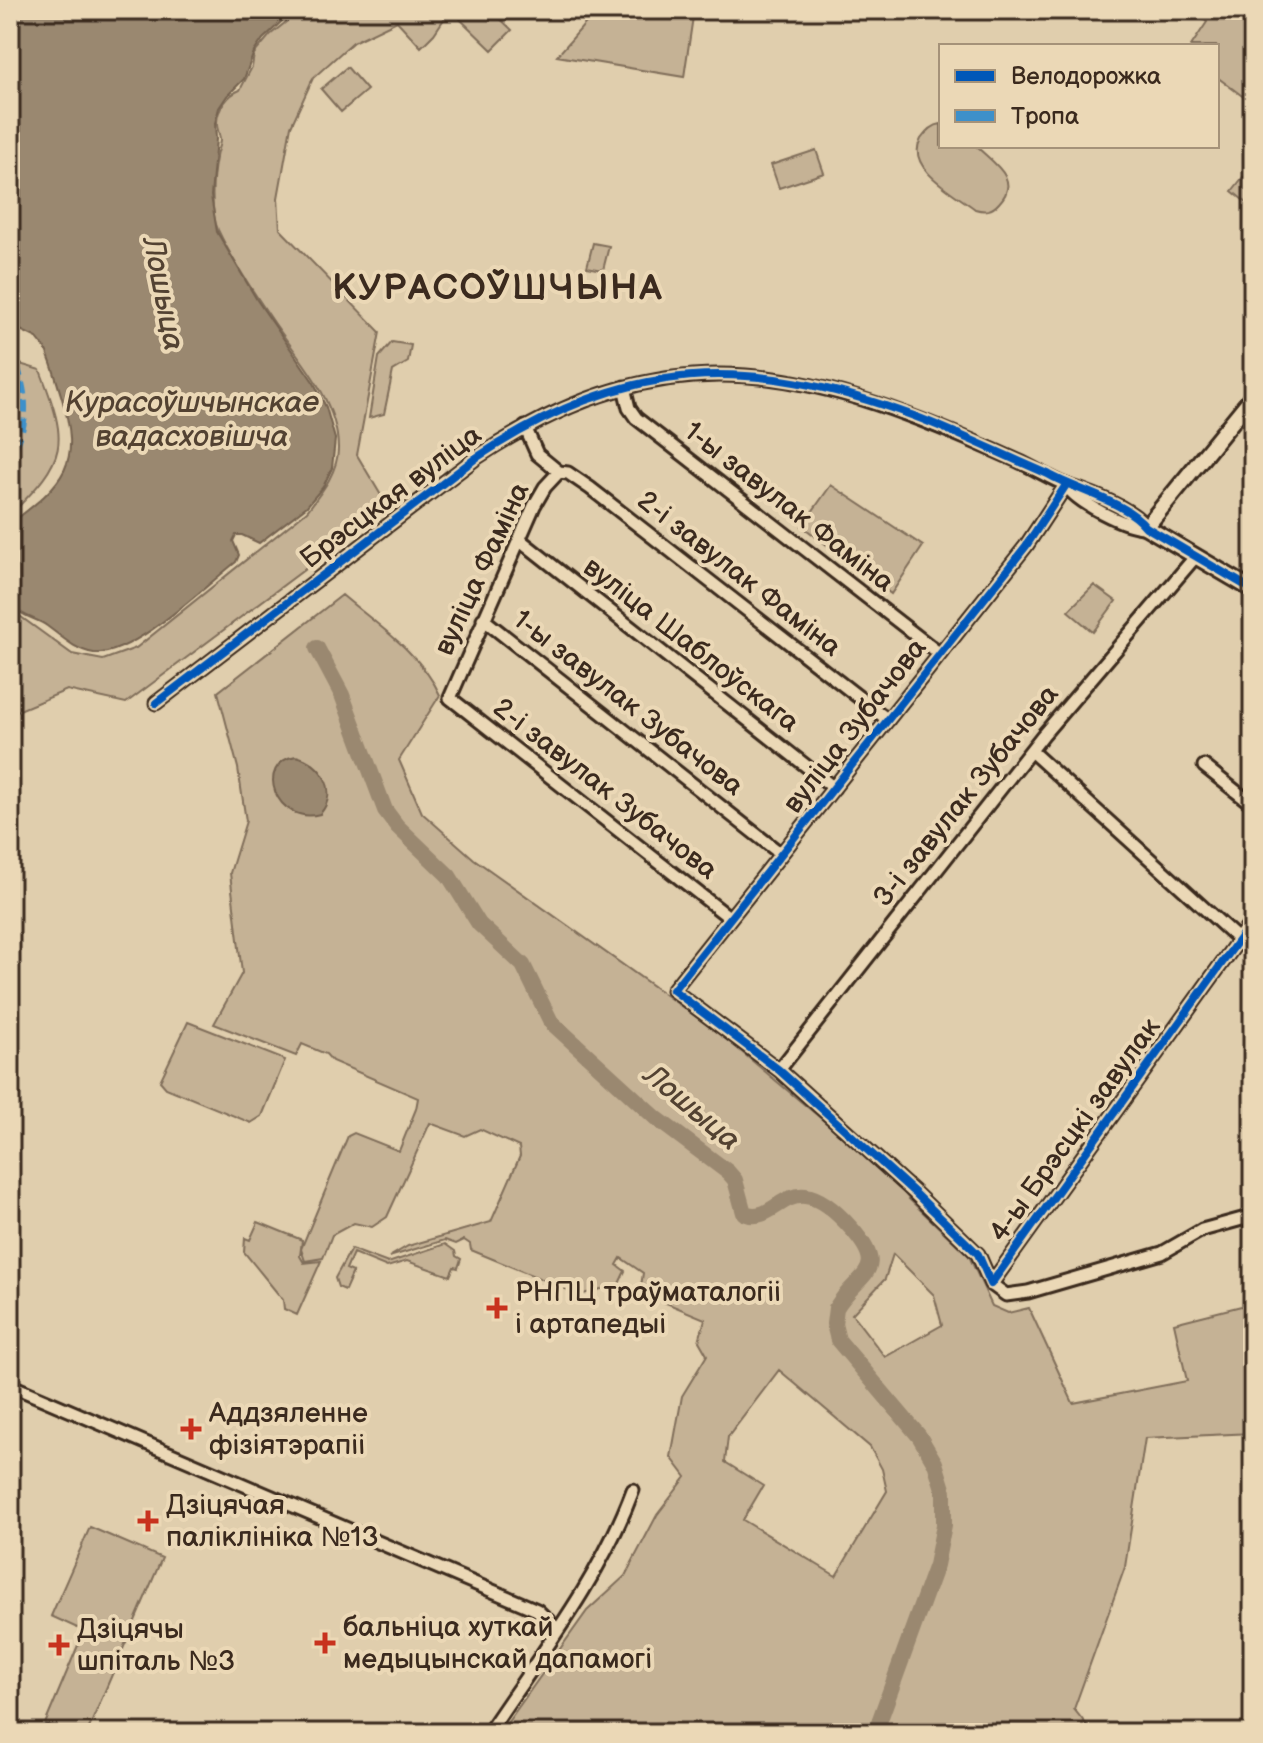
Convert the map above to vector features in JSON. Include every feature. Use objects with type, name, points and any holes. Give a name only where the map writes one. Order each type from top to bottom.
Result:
[{"type":"street","name":"Брэсцкая вуліца","points":[[156,703],[476,458],[525,427],[624,387],[687,376],[747,374],[822,387],[927,421],[1048,474],[1066,485],[1076,498],[1130,525],[1146,527],[1253,590]]},
{"type":"street","name":"1-ы завулак Фаміна","points":[[624,387],[629,408],[636,418],[940,654]]},
{"type":"street","points":[[1146,527],[1253,396]]},
{"type":"street","name":"вуліца Фаміна","points":[[450,698],[539,497],[559,472],[537,454],[525,427]]},
{"type":"street","name":"2-і завулак Фаміна","points":[[559,472],[568,473],[590,488],[888,720]]},
{"type":"street","name":"вуліца Зубачова","points":[[673,990],[1026,546],[1066,485]]},
{"type":"street","name":"вуліца Шаблоўскага","points":[[520,540],[834,788]]},
{"type":"street","name":"3-і завулак Зубачова","points":[[779,1070],[1031,751],[1196,556]]},
{"type":"street","name":"1-ы завулак Зубачова","points":[[483,619],[781,854]]},
{"type":"street","name":"2-і завулак Зубачова","points":[[450,698],[730,918]]},
{"type":"street","points":[[1031,751],[1238,939]]},
{"type":"street","points":[[1204,766],[1253,805]]},
{"type":"street","name":"4-ы Брэсцкі завулак","points":[[991,1284],[1253,920]]},
{"type":"street","name":"4-ы Брэсцкі завулак","points":[[673,990],[779,1070],[967,1243],[978,1254],[991,1284]]},
{"type":"street","points":[[991,1284],[1006,1295],[1028,1292],[1162,1253],[1202,1230],[1253,1216]]},
{"type":"street","points":[[10,1385],[537,1610],[558,1630]]},
{"type":"street","points":[[488,1733],[581,1595],[622,1520],[633,1490]]},
{"type":"shaded area","points":[[314,10],[450,10],[421,47],[397,21],[353,42],[313,78],[291,126],[278,198],[280,229],[380,332],[357,455],[388,507],[126,703],[67,690],[10,714],[10,609],[72,654],[103,660],[136,648],[307,511],[336,465],[336,430],[324,397],[237,266],[218,230],[213,204],[220,140],[217,122],[221,107],[240,90],[252,67],[254,54],[270,35],[291,18]]},
{"type":"shaded area","points":[[465,10],[491,10],[512,30],[492,50],[460,19]]},
{"type":"shaded area","points":[[597,10],[694,10],[684,77],[557,56]]},
{"type":"shaded area","points":[[1192,10],[1253,10],[1253,104],[1219,78],[1219,44],[1192,44],[1207,22]]},
{"type":"shaded area","points":[[347,67],[367,90],[341,112],[321,89]]},
{"type":"shaded area","points":[[939,125],[939,148],[978,148],[997,165],[1008,186],[994,208],[985,211],[975,209],[926,170],[918,150],[921,139]]},
{"type":"shaded area","points":[[816,150],[824,173],[779,188],[771,165]]},
{"type":"shaded area","points":[[1243,177],[1253,184],[1253,208],[1232,191]]},
{"type":"shaded area","points":[[593,243],[609,246],[603,270],[587,267]]},
{"type":"shaded area","points":[[392,342],[411,345],[408,362],[393,371],[384,414],[369,418],[379,357]]},
{"type":"shaded area","points":[[10,361],[40,370],[59,434],[53,464],[10,515]]},
{"type":"shaded area","points":[[831,485],[923,546],[891,594],[802,526]]},
{"type":"shaded area","points":[[1094,585],[1116,601],[1093,632],[1068,611]]},
{"type":"shaded area","points":[[342,595],[383,629],[422,666],[440,695],[399,760],[422,813],[474,859],[719,1033],[892,1178],[909,1199],[969,1256],[992,1306],[1008,1313],[1029,1308],[1073,1403],[1187,1381],[1174,1323],[1253,1303],[1253,1433],[1145,1438],[1125,1567],[1074,1709],[1093,1733],[500,1733],[587,1611],[625,1576],[657,1515],[686,1477],[671,1457],[682,1396],[707,1355],[699,1341],[705,1319],[649,1296],[641,1286],[643,1273],[621,1258],[617,1265],[625,1271],[617,1288],[580,1295],[471,1250],[470,1244],[464,1240],[456,1244],[445,1240],[389,1257],[408,1246],[491,1222],[520,1156],[519,1147],[480,1129],[465,1136],[430,1123],[387,1217],[372,1227],[354,1223],[332,1235],[323,1258],[305,1261],[301,1249],[348,1136],[354,1133],[399,1151],[418,1098],[332,1061],[326,1054],[302,1044],[296,1056],[214,1024],[242,973],[230,873],[246,821],[238,768],[218,692]],"holes":[[[893,1254],[934,1295],[942,1325],[885,1357],[852,1314],[885,1279]],[[779,1370],[870,1447],[882,1469],[887,1491],[836,1576],[743,1520],[763,1486],[725,1462],[728,1437]]]},
{"type":"shaded area","points":[[188,1022],[285,1060],[262,1116],[251,1123],[166,1088],[160,1081]]},
{"type":"shaded area","points":[[258,1222],[302,1240],[300,1256],[304,1263],[321,1261],[297,1315],[284,1309],[283,1300],[244,1252],[245,1238],[250,1240]]},
{"type":"shaded area","points":[[445,1244],[461,1259],[450,1276],[407,1261],[387,1267],[353,1253],[346,1269],[353,1272],[345,1290],[338,1287],[335,1278],[351,1249],[388,1263]]},
{"type":"shaded area","points":[[90,1527],[162,1558],[87,1733],[67,1733],[45,1724],[84,1631],[51,1616]]},
{"type":"water","name":"Курасоўшчынскае вадасховішча","points":[[10,10],[306,10],[283,20],[263,39],[254,52],[244,79],[219,108],[215,123],[211,196],[217,232],[257,300],[314,383],[326,407],[335,439],[332,468],[323,487],[307,506],[259,543],[236,535],[233,541],[239,555],[236,562],[168,618],[128,644],[110,651],[94,653],[75,646],[18,611],[10,592],[10,524],[56,483],[69,456],[70,439],[61,395],[45,348],[37,338],[10,325]]},
{"type":"water","points":[[296,756],[313,764],[325,779],[328,796],[320,814],[305,815],[292,811],[275,792],[275,770],[283,761]]},
{"type":"waterway","name":"Лошыца","points":[[317,648],[342,695],[385,810],[397,826],[449,876],[479,924],[523,965],[551,1022],[656,1118],[728,1172],[735,1180],[744,1213],[756,1215],[767,1212],[799,1196],[813,1198],[830,1208],[851,1228],[869,1254],[867,1271],[836,1308],[834,1324],[838,1340],[919,1436],[935,1463],[944,1492],[944,1525],[936,1565],[875,1733]]},
{"type":"marked path","points":[[10,349],[24,390],[25,404],[22,431],[10,457]]},
{"type":"cycle path","points":[[156,703],[476,458],[531,425],[585,401],[637,384],[689,376],[742,376],[796,382],[914,416],[1114,503],[1146,527],[1253,590]]},
{"type":"cycle path","points":[[1066,485],[1026,546],[673,990],[779,1070],[915,1193],[978,1254],[991,1284],[1253,920]]},
{"type":"place","name":"РНПЦ траўматалогіі і артапедыі","points":[[497,1308]]},
{"type":"place","name":"Аддзяленне фізіятэрапіі","points":[[191,1429]]},
{"type":"place","name":"Дзіцячая паліклініка №13","points":[[148,1521]]},
{"type":"place","name":"бальніца хуткай медыцынскай дапамогі","points":[[325,1643]]},
{"type":"place","name":"Дзіцячы шпіталь №3","points":[[59,1645]]},
{"type":"district","name":"КУРАСОЎШЧЫНА","points":[[498,288]]}]
